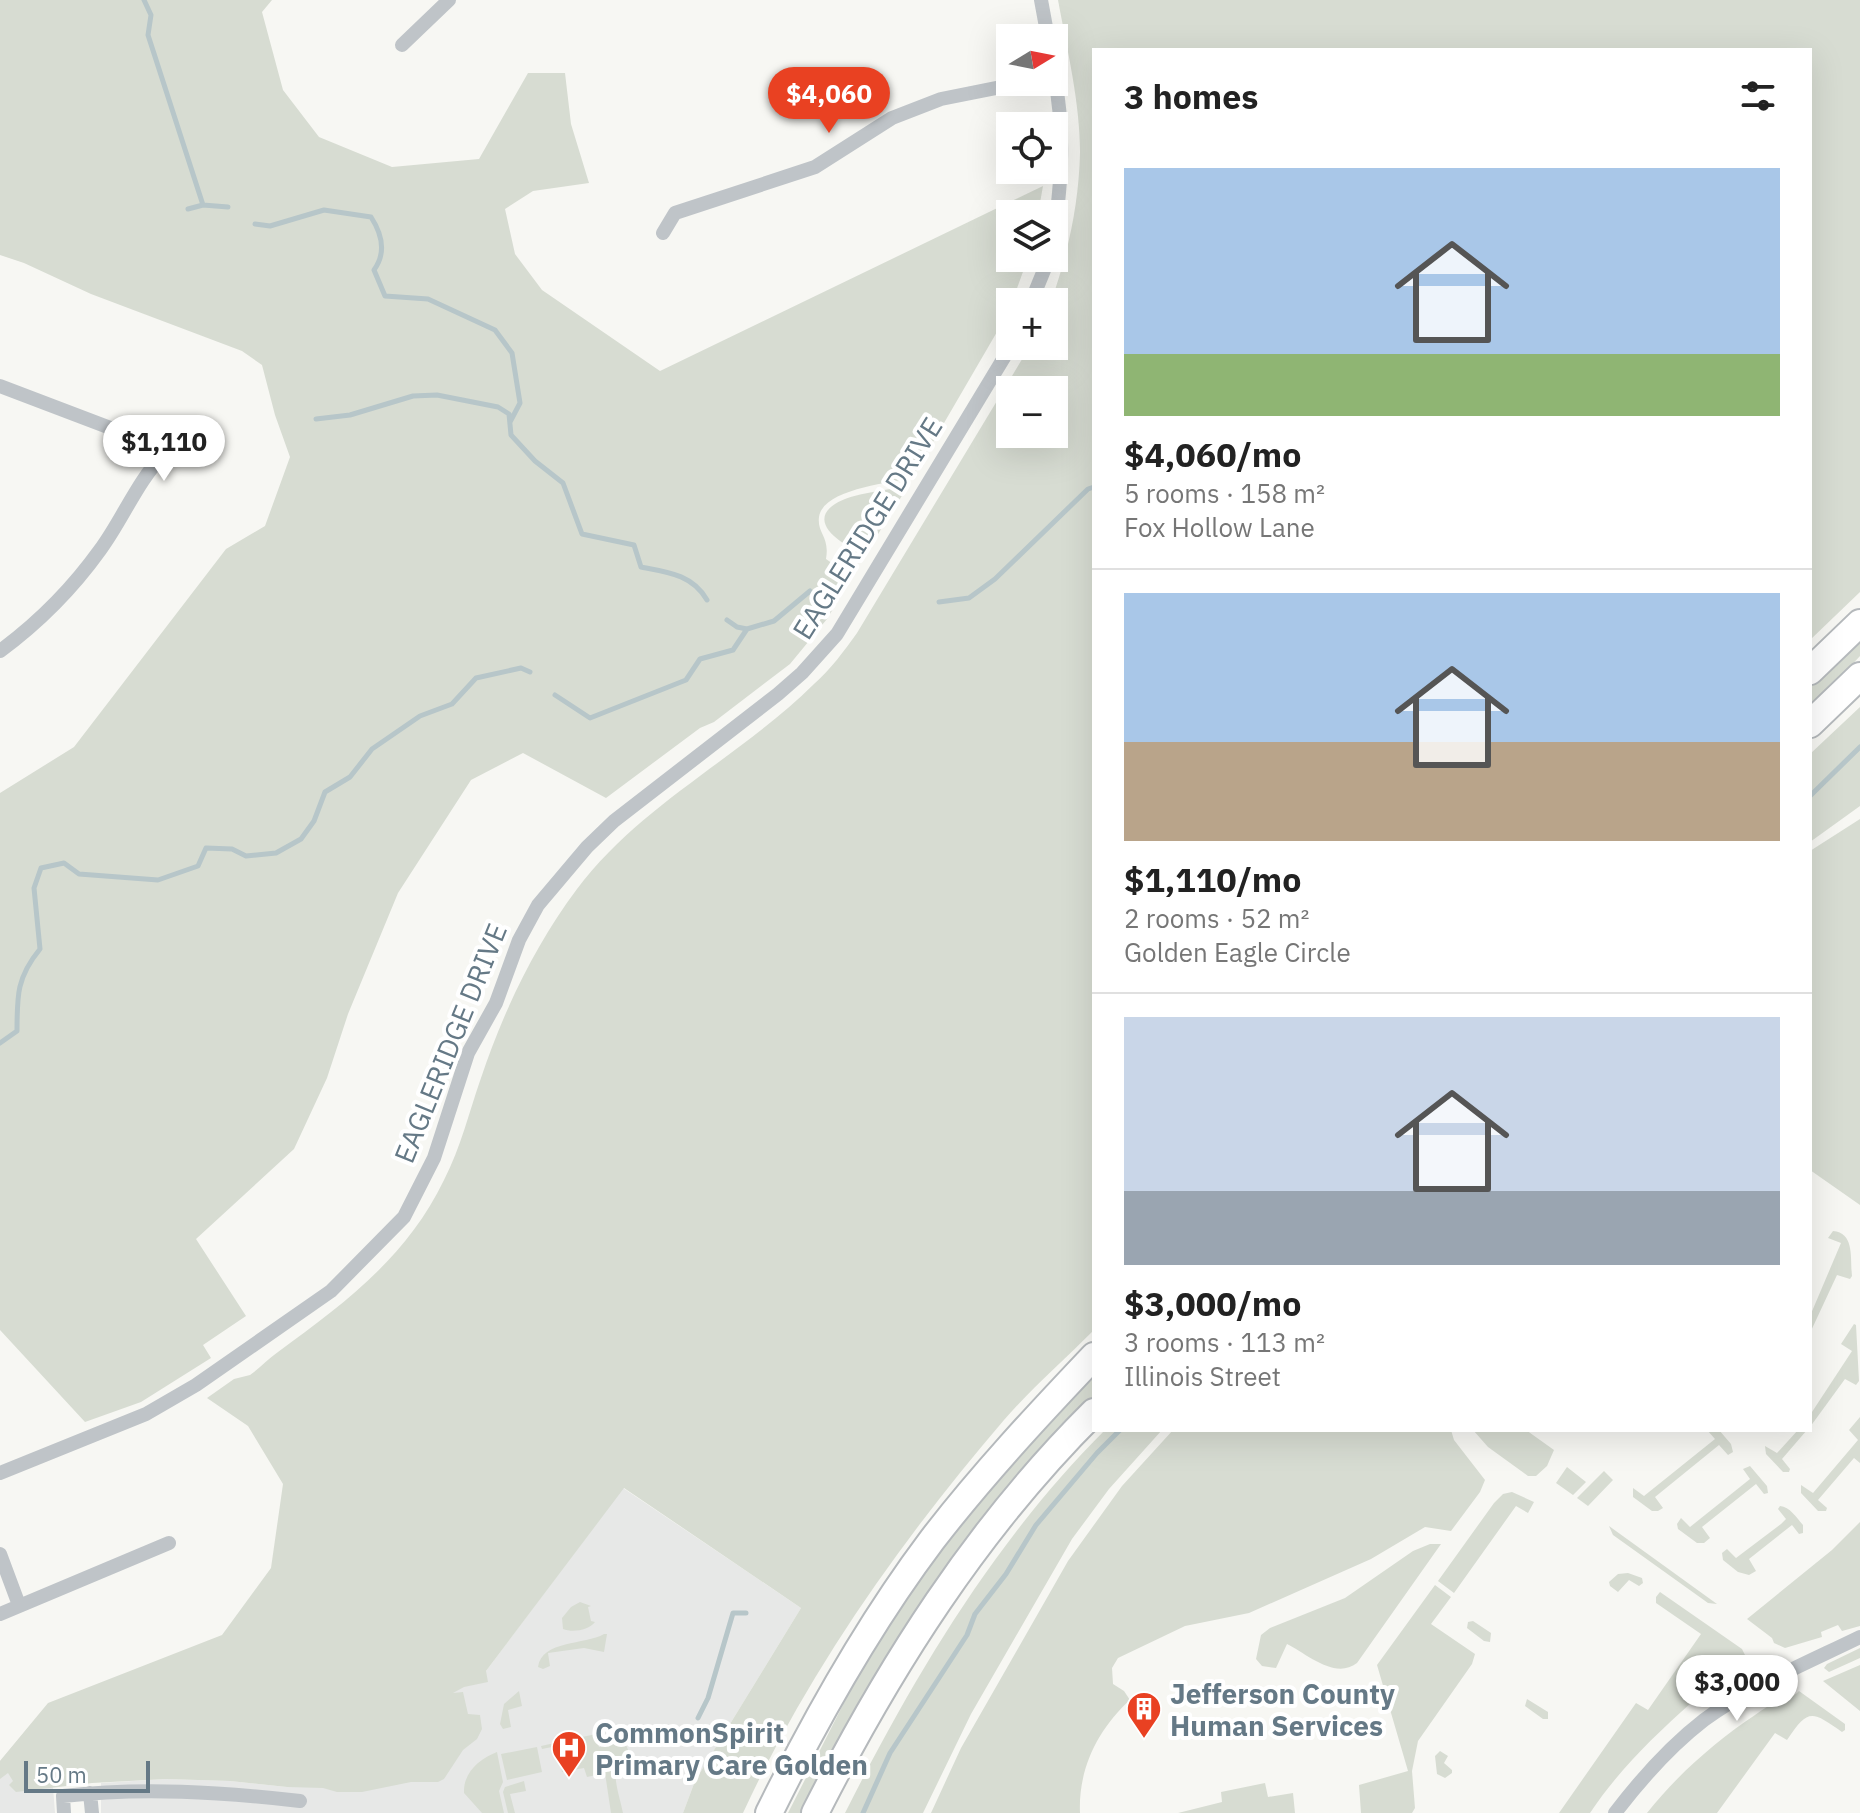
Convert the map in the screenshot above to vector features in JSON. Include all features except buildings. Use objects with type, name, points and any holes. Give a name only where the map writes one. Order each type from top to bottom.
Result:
[{"type":"highway","points":[[1812,669],[1860,623]]},
{"type":"highway","points":[[1812,722],[1860,676]]},
{"type":"highway","points":[[769,1813],[818,1718],[897,1589],[970,1492],[1092,1358]]},
{"type":"highway","points":[[815,1813],[854,1737],[931,1610],[1043,1466],[1092,1414]]},
{"type":"street","points":[[402,45],[449,0]]},
{"type":"street","points":[[1041,0],[1045,24]]},
{"type":"street","points":[[663,233],[675,213],[815,167],[892,118],[941,99],[996,88]]},
{"type":"street","points":[[1058,96],[1063,166],[1059,200]]},
{"type":"street","name":"EAGLERIDGE DRIVE","points":[[0,1473],[146,1414],[196,1385],[331,1291],[404,1217],[434,1158],[468,1053],[496,1003],[519,940],[538,905],[587,847],[614,821],[778,694],[837,634],[1003,360]]},
{"type":"street","points":[[0,386],[142,440],[165,453],[152,466],[101,550],[49,610],[0,651]]},
{"type":"street","points":[[0,1614],[169,1543]]},
{"type":"street","points":[[0,1554],[19,1605]]},
{"type":"street","points":[[1615,1813],[1645,1773],[1704,1720],[1786,1672],[1860,1637]]},
{"type":"street","points":[[64,1813],[63,1796],[90,1793],[208,1791],[300,1801]]},
{"type":"street","points":[[90,1793],[92,1813]]},
{"type":"shaded area","points":[[0,0],[272,0],[262,12],[283,90],[319,137],[392,167],[479,159],[528,73],[565,73],[571,124],[589,183],[533,191],[505,209],[515,254],[542,290],[660,371],[996,209],[996,272],[1023,272],[1017,288],[996,288],[996,334],[912,478],[858,489],[823,507],[819,523],[826,545],[826,559],[836,566],[858,567],[827,619],[790,664],[606,798],[523,753],[471,780],[398,893],[348,1014],[327,1078],[294,1149],[196,1239],[246,1316],[203,1345],[211,1358],[141,1402],[85,1422],[0,1330],[0,793],[74,747],[226,549],[265,526],[290,457],[262,365],[242,351],[91,294],[0,255]]},
{"type":"shaded area","points":[[1058,0],[1860,0],[1860,592],[1812,638],[1812,48],[1092,48],[1092,1332],[1004,1420],[894,1559],[797,1708],[743,1813],[683,1813],[695,1781],[801,1608],[624,1488],[486,1671],[488,1682],[464,1687],[453,1693],[463,1692],[468,1714],[480,1715],[482,1729],[477,1739],[463,1750],[444,1779],[438,1782],[411,1782],[362,1792],[337,1792],[323,1788],[166,1779],[92,1783],[16,1792],[9,1785],[13,1781],[8,1773],[0,1779],[0,1761],[48,1703],[222,1635],[271,1568],[283,1484],[248,1426],[207,1398],[234,1379],[250,1375],[327,1315],[372,1276],[412,1232],[450,1168],[510,1004],[547,933],[577,889],[630,832],[785,711],[832,666],[857,633],[996,402],[996,448],[1068,448],[1068,376],[1012,376],[1022,360],[1068,360],[1068,288],[1056,288],[1061,272],[1068,272],[1068,244],[1077,190],[1079,133],[1068,56],[1068,24],[1062,24]]},
{"type":"shaded area","points":[[1043,186],[1040,200],[1014,200]]},
{"type":"shaded area","points":[[908,486],[865,555],[840,541],[827,527],[824,519],[827,512],[842,500]]},
{"type":"shaded area","points":[[1860,632],[1860,656],[1812,708],[1812,679]]},
{"type":"shaded area","points":[[1860,707],[1860,806],[1812,841],[1812,752]]},
{"type":"shaded area","points":[[1860,819],[1860,1205],[1812,1171],[1812,850]]},
{"type":"shaded area","points":[[1833,1231],[1845,1236],[1851,1254],[1852,1276],[1850,1279],[1837,1275],[1812,1329],[1812,1311],[1841,1243],[1828,1238]]},
{"type":"shaded area","points":[[1856,1325],[1859,1381],[1856,1385],[1845,1379],[1812,1424],[1812,1412],[1852,1351],[1841,1344]]},
{"type":"shaded area","points":[[1092,1372],[1092,1405],[805,1813],[788,1813],[881,1630],[954,1526]]},
{"type":"shaded area","points":[[1860,1417],[1860,1463],[1854,1458],[1818,1500],[1827,1508],[1826,1511],[1818,1511],[1801,1493],[1801,1485],[1813,1493],[1858,1440],[1849,1430]]},
{"type":"shaded area","points":[[1103,1432],[1160,1432],[1109,1489],[1072,1539],[971,1714],[923,1813],[845,1813],[900,1710],[960,1611],[993,1563],[1065,1472]]},
{"type":"shaded area","points":[[1171,1432],[1452,1432],[1454,1440],[1485,1480],[1480,1492],[1451,1531],[1425,1527],[1371,1559],[1249,1613],[1185,1626],[1118,1658],[1112,1668],[1113,1684],[1124,1691],[1130,1700],[1108,1724],[1092,1751],[1082,1781],[1080,1813],[931,1813],[961,1748],[1068,1561],[1122,1486]]},
{"type":"shaded area","points":[[1475,1432],[1529,1432],[1554,1450],[1547,1466],[1536,1476],[1528,1476],[1488,1447]]},
{"type":"shaded area","points":[[1709,1432],[1721,1432],[1731,1444],[1733,1452],[1728,1455],[1719,1445],[1655,1497],[1663,1508],[1652,1511],[1633,1497],[1633,1488],[1644,1496],[1715,1439]]},
{"type":"shaded area","points":[[1796,1432],[1805,1432],[1782,1459],[1789,1472],[1783,1472],[1766,1454],[1765,1446],[1777,1453]]},
{"type":"shaded area","points":[[1750,1466],[1767,1486],[1768,1493],[1764,1494],[1756,1484],[1702,1527],[1710,1538],[1704,1543],[1697,1543],[1678,1529],[1681,1518],[1690,1527],[1750,1479],[1743,1469]]},
{"type":"shaded area","points":[[1567,1467],[1586,1482],[1573,1495],[1556,1483]]},
{"type":"shaded area","points":[[1604,1471],[1613,1480],[1588,1506],[1577,1498]]},
{"type":"shaded area","points":[[623,1488],[801,1608],[695,1781],[683,1813],[101,1813],[101,1783],[166,1779],[287,1787],[307,1752],[486,1671]]},
{"type":"shaded area","points":[[1512,1492],[1534,1502],[1528,1513],[1516,1506],[1454,1593],[1438,1581],[1494,1503],[1503,1494]]},
{"type":"shaded area","points":[[1780,1506],[1787,1508],[1803,1525],[1803,1533],[1799,1534],[1792,1525],[1749,1559],[1756,1571],[1749,1575],[1738,1572],[1723,1560],[1722,1553],[1727,1549],[1736,1558],[1781,1524],[1786,1519],[1778,1509]]},
{"type":"shaded area","points":[[1860,1522],[1860,1626],[1842,1631],[1838,1625],[1821,1632],[1822,1637],[1785,1648],[1774,1643],[1772,1638],[1747,1619],[1832,1550]]},
{"type":"shaded area","points":[[1609,1526],[1717,1604],[1708,1603],[1613,1535]]},
{"type":"shaded area","points":[[1430,1544],[1441,1544],[1357,1663],[1340,1669],[1330,1667],[1287,1644],[1276,1668],[1262,1666],[1256,1659],[1261,1635],[1270,1628],[1345,1598],[1413,1551]]},
{"type":"shaded area","points":[[1628,1573],[1642,1578],[1643,1583],[1639,1586],[1629,1580],[1618,1592],[1610,1586],[1609,1582],[1618,1574]]},
{"type":"shaded area","points":[[1435,1585],[1451,1597],[1431,1624],[1475,1654],[1472,1664],[1418,1741],[1412,1771],[1415,1808],[1412,1813],[1361,1813],[1359,1785],[1408,1771],[1377,1665]]},
{"type":"shaded area","points":[[1660,1592],[1742,1649],[1745,1655],[1741,1658],[1741,1666],[1691,1703],[1663,1729],[1624,1769],[1590,1813],[1559,1813],[1636,1703],[1648,1710],[1701,1634],[1656,1603]]},
{"type":"shaded area","points":[[580,1602],[591,1606],[588,1607],[591,1621],[595,1622],[580,1630],[563,1629],[562,1618]]},
{"type":"shaded area","points":[[1473,1621],[1491,1633],[1490,1642],[1467,1628],[1468,1622]]},
{"type":"shaded area","points":[[607,1634],[604,1652],[584,1648],[548,1653],[550,1666],[543,1669],[538,1667],[547,1652]]},
{"type":"shaded area","points":[[1860,1648],[1860,1658],[1829,1672],[1824,1668],[1827,1664]]},
{"type":"shaded area","points":[[1860,1665],[1860,1711],[1823,1681]]},
{"type":"shaded area","points":[[519,1691],[522,1706],[508,1710],[511,1727],[503,1729],[500,1724],[504,1704]]},
{"type":"shaded area","points":[[1799,1691],[1845,1724],[1845,1730],[1842,1732],[1811,1716],[1800,1723],[1787,1740],[1775,1733],[1717,1813],[1647,1813],[1684,1772],[1726,1736],[1768,1706]]},
{"type":"shaded area","points":[[1527,1699],[1548,1712],[1548,1719],[1543,1719],[1525,1706]]},
{"type":"shaded area","points":[[32,1723],[53,1787],[55,1813],[0,1813],[0,1761]]},
{"type":"shaded area","points":[[596,1734],[599,1747],[625,1742],[628,1750],[617,1763],[616,1771],[623,1813],[611,1813],[605,1773],[587,1777],[584,1768],[562,1772],[557,1746],[542,1749],[541,1746]]},
{"type":"shaded area","points":[[537,1747],[542,1772],[507,1780],[501,1754]]},
{"type":"shaded area","points":[[1440,1751],[1448,1756],[1444,1763],[1452,1770],[1445,1778],[1437,1774],[1435,1756]]},
{"type":"shaded area","points":[[497,1752],[503,1782],[499,1791],[504,1813],[482,1813],[464,1793],[464,1786],[473,1768]]},
{"type":"shaded area","points":[[524,1781],[526,1791],[510,1794],[515,1813],[508,1813],[503,1792],[505,1787]]},
{"type":"shaded area","points":[[1265,1783],[1268,1797],[1293,1793],[1295,1813],[1178,1813],[1222,1802],[1221,1792]]},
{"type":"waterway","points":[[144,0],[151,15],[148,35],[203,205]]},
{"type":"waterway","points":[[188,209],[203,205],[228,207]]},
{"type":"waterway","points":[[255,224],[270,226],[324,210],[371,217],[382,243],[381,257],[374,270],[385,296],[428,299],[495,330],[512,353],[520,403],[510,422]]},
{"type":"waterway","points":[[316,419],[350,415],[413,396],[437,395],[498,407],[509,414],[511,435],[535,461],[563,483],[582,534],[634,545],[641,567],[687,580],[707,600]]},
{"type":"waterway","points":[[939,602],[969,598],[995,579],[1092,488]]},
{"type":"waterway","points":[[555,695],[590,718],[686,680],[700,659],[733,650],[747,629],[774,621],[810,591]]},
{"type":"waterway","points":[[727,620],[747,629]]},
{"type":"waterway","points":[[0,1043],[17,1031],[20,987],[32,959],[40,949],[34,888],[41,868],[64,863],[79,874],[158,880],[198,866],[206,848],[232,849],[246,856],[276,853],[301,839],[314,821],[325,792],[350,777],[372,749],[420,716],[452,704],[476,678],[521,668],[530,672]]},
{"type":"waterway","points":[[1812,794],[1860,747]]},
{"type":"waterway","points":[[863,1813],[890,1753],[967,1635],[975,1614],[1006,1574],[1036,1525],[1118,1432]]},
{"type":"waterway","points":[[698,1718],[708,1698],[733,1613],[746,1613]]},
{"type":"place","name":"Jefferson County Human Services","points":[[1144,1740]]},
{"type":"place","name":"CommonSpirit Primary Care Golden","points":[[569,1779]]}]
